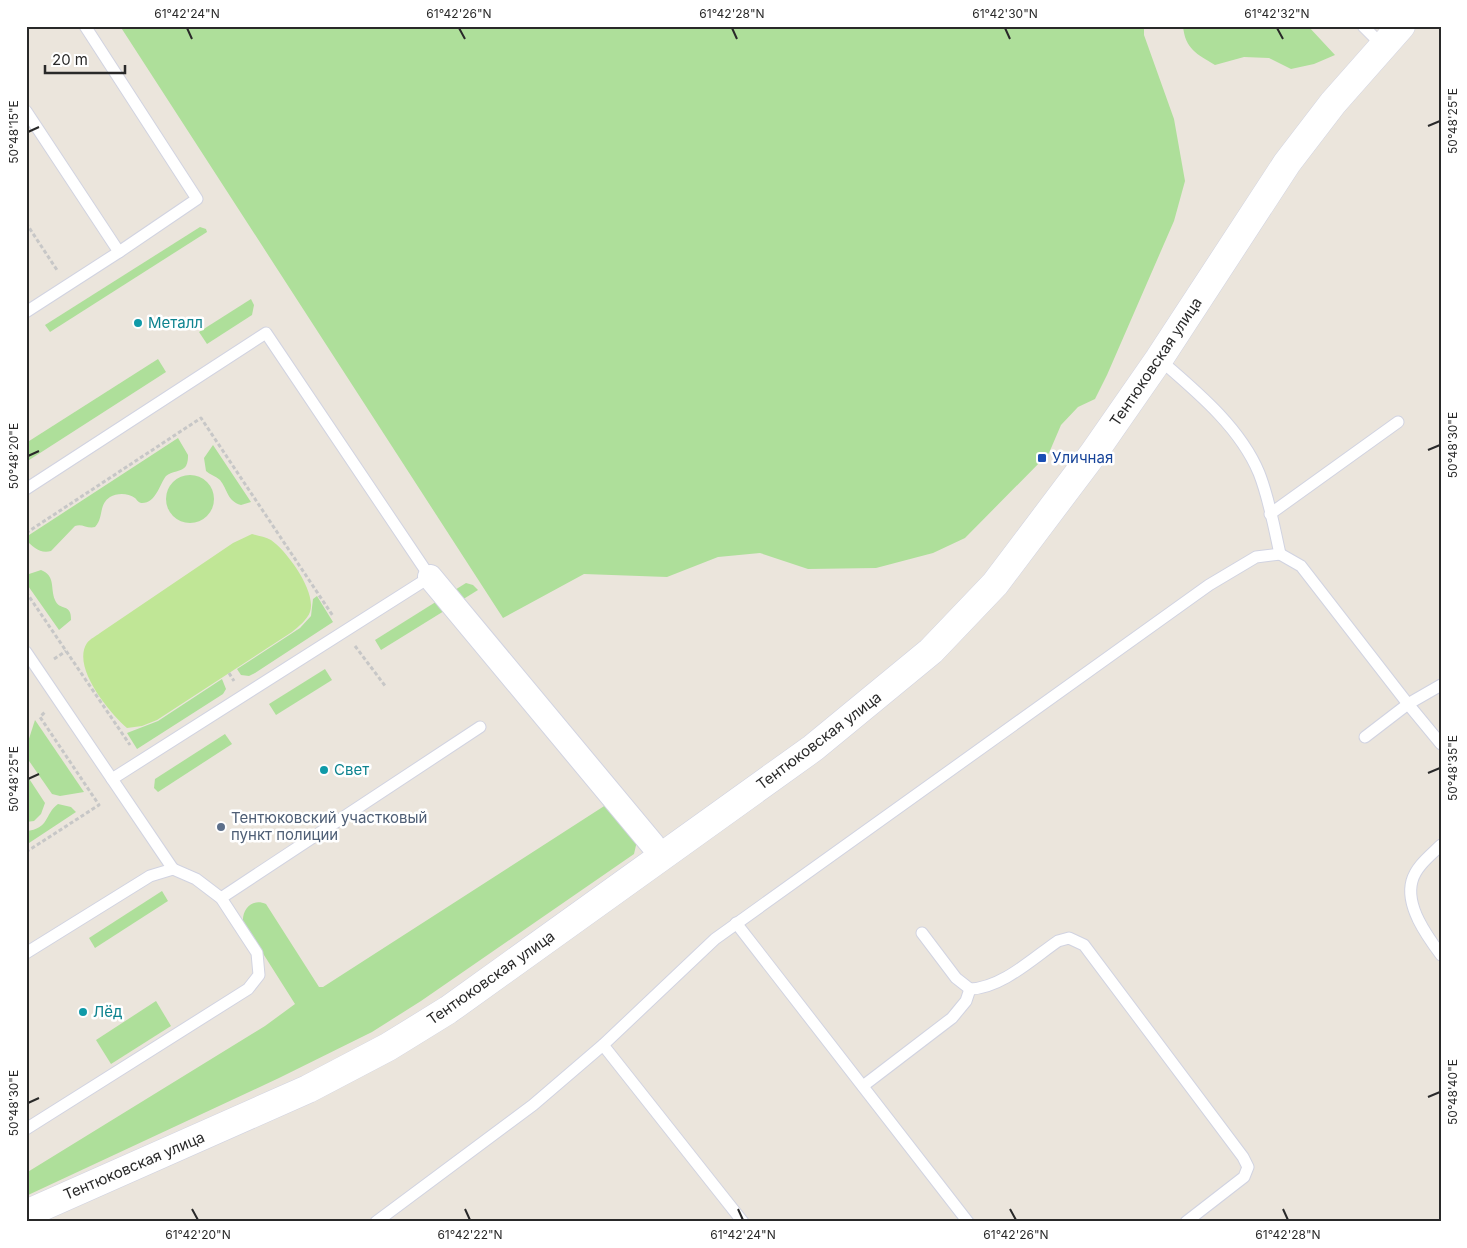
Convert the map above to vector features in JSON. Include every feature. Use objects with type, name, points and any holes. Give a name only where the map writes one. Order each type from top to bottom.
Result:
[{"type":"street","name":"Тентюковская улица","points":[[26,1214],[308,1089],[388,1047],[448,1010],[813,748],[932,651],[995,584],[1093,454],[1159,359],[1287,163],[1333,103],[1401,26]]},
{"type":"street","points":[[430,577],[653,845]]},
{"type":"lane","points":[[26,312],[197,199],[85,26]]},
{"type":"lane","points":[[1363,26],[1383,46]]},
{"type":"lane","points":[[26,111],[119,252]]},
{"type":"lane","points":[[26,489],[266,333],[430,577],[112,779]]},
{"type":"lane","points":[[1159,359],[1204,398],[1244,445],[1259,473],[1280,554]]},
{"type":"lane","points":[[1270,514],[1398,422]]},
{"type":"lane","points":[[376,1222],[533,1105],[603,1045],[715,939],[736,923],[1209,585],[1256,557],[1280,554],[1301,566],[1441,744]]},
{"type":"lane","points":[[26,652],[173,869],[196,879],[222,898],[257,953],[259,975],[248,989],[26,1129]]},
{"type":"lane","points":[[1365,737],[1408,704],[1441,685]]},
{"type":"lane","points":[[222,898],[480,727]]},
{"type":"lane","points":[[1441,845],[1422,863],[1412,881],[1411,900],[1417,917],[1441,955]]},
{"type":"lane","points":[[26,953],[150,876],[173,869]]},
{"type":"lane","points":[[736,923],[968,1222]]},
{"type":"lane","points":[[922,933],[956,978],[970,989],[982,989],[1001,980],[1058,941],[1069,938],[1084,945],[1243,1157],[1248,1167],[1244,1177],[1186,1222]]},
{"type":"lane","points":[[863,1086],[952,1018],[966,1001],[970,989]]},
{"type":"lane","points":[[603,1045],[743,1222]]},
{"type":"path","points":[[26,223],[57,270],[50,275]]},
{"type":"path","points":[[26,533],[201,418],[344,632],[386,687]]},
{"type":"path","points":[[26,592],[131,746]]},
{"type":"path","points":[[26,852],[90,810]]},
{"type":"green space","points":[[120,26],[1144,26],[1144,35],[1174,119],[1185,181],[1174,221],[1095,399],[1078,407],[1061,425],[1049,453],[965,538],[933,553],[876,568],[808,569],[760,553],[718,557],[667,577],[584,574],[503,618]]},
{"type":"green space","points":[[1183,26],[1308,26],[1335,55],[1314,64],[1291,69],[1269,58],[1244,57],[1215,65],[1197,54],[1189,46]]},
{"type":"green space","points":[[200,227],[206,229],[207,232],[50,332],[45,325]]},
{"type":"green space","points":[[251,299],[254,305],[252,315],[207,344],[199,332]]},
{"type":"green space","points":[[158,359],[166,372],[26,462],[26,443]]},
{"type":"green space","points":[[178,438],[188,455],[188,462],[182,469],[166,476],[154,497],[150,500],[141,503],[132,496],[122,494],[110,497],[102,508],[95,527],[75,526],[51,551],[40,551],[26,540],[26,537]]},
{"type":"green space","points":[[213,445],[251,502],[241,505],[233,501],[220,480],[206,471],[204,458]]},
{"type":"green space","points":[[190,475],[199,477],[207,482],[212,490],[214,499],[212,508],[207,516],[199,521],[190,523],[181,521],[173,516],[168,508],[166,499],[168,490],[173,482],[181,477]]},
{"type":"green space","points":[[252,534],[271,540],[278,545],[292,562],[305,583],[309,594],[311,604],[309,615],[292,632],[157,720],[142,726],[127,728],[111,712],[88,676],[83,653],[87,643],[233,543]]},
{"type":"green space","points":[[41,570],[51,579],[57,603],[67,609],[71,615],[71,620],[59,630],[26,583],[26,575]]},
{"type":"green space","points":[[466,583],[473,585],[478,590],[381,650],[375,640]]},
{"type":"green space","points":[[317,596],[333,622],[255,673],[249,676],[241,675],[237,669],[300,628],[311,616],[313,599]]},
{"type":"green space","points":[[325,669],[332,680],[276,715],[269,704]]},
{"type":"green space","points":[[222,679],[226,689],[223,694],[137,749],[127,733],[158,721]]},
{"type":"green space","points":[[35,720],[84,792],[60,796],[52,794],[27,758],[26,748]]},
{"type":"green space","points":[[225,734],[232,744],[158,792],[154,788],[155,779]]},
{"type":"green space","points":[[26,774],[45,803],[41,814],[34,821],[26,822]]},
{"type":"green space","points":[[612,801],[637,841],[634,854],[421,1001],[372,1032],[279,1078],[26,1196],[26,1173],[265,1026],[295,1004],[243,922],[244,912],[253,903],[261,902],[266,904],[319,987],[323,987]]},
{"type":"green space","points":[[58,804],[71,807],[76,812],[26,845],[26,831],[34,830],[43,824]]},
{"type":"green space","points":[[162,891],[168,901],[95,948],[89,938]]},
{"type":"green space","points":[[156,1001],[171,1026],[111,1064],[96,1040]]},
{"type":"place","name":"Металл","points":[[138,323]]},
{"type":"place","name":"Уличная","points":[[1042,458]]},
{"type":"place","name":"Свет","points":[[324,770]]},
{"type":"place","name":"Тентюковский участковый пункт полиции","points":[[221,827]]},
{"type":"place","name":"Лёд","points":[[83,1012]]}]
